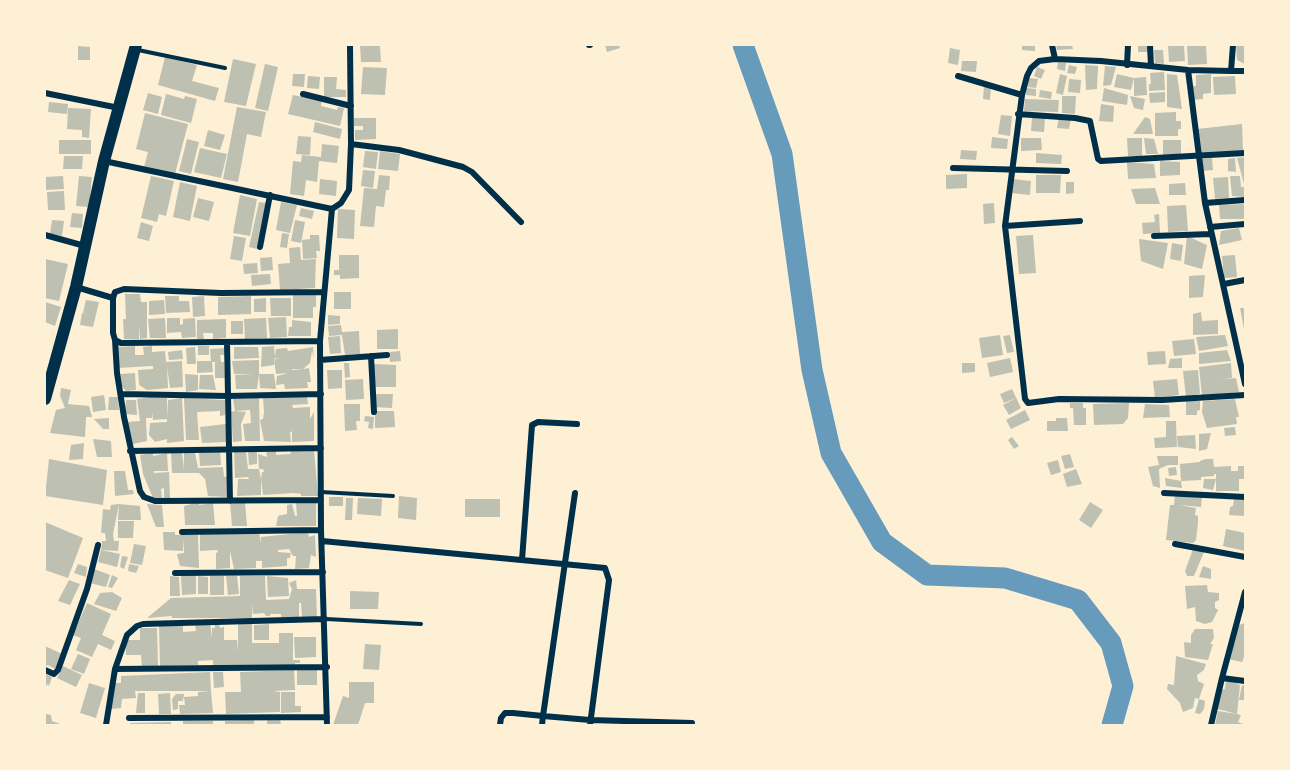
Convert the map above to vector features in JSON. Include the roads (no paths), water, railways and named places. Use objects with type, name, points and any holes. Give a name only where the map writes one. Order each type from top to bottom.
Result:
[{"type":"highway","points":[[45,399],[50,360],[76,287],[104,161],[136,47]]},
{"type":"street","points":[[104,161],[332,209],[341,203],[349,190],[350,45]]},
{"type":"street","points":[[1052,45],[1055,59]]},
{"type":"street","points":[[1127,65],[1128,45]]},
{"type":"street","points":[[1150,45],[1151,66]]},
{"type":"street","points":[[1231,71],[1233,45]]},
{"type":"street","points":[[1245,71],[1188,70],[1055,59],[1039,61],[1031,68],[1018,114],[1005,226],[1025,399],[1028,403],[1059,399],[1162,400],[1245,395]]},
{"type":"street","points":[[1188,70],[1205,203],[1245,384]]},
{"type":"street","points":[[958,76],[1022,95]]},
{"type":"street","points":[[45,93],[118,108]]},
{"type":"street","points":[[303,94],[351,106]]},
{"type":"street","points":[[1018,114],[1090,121],[1098,159],[1101,161],[1245,153]]},
{"type":"street","points":[[351,144],[399,150],[440,159],[463,167],[472,172],[521,222]]},
{"type":"street","points":[[953,168],[1067,171]]},
{"type":"street","points":[[260,247],[270,195]]},
{"type":"street","points":[[1205,203],[1245,200]]},
{"type":"street","points":[[327,725],[321,530],[320,341],[332,209]]},
{"type":"street","points":[[1005,226],[1080,221]]},
{"type":"street","points":[[1154,236],[1245,224]]},
{"type":"street","points":[[45,236],[85,246]]},
{"type":"street","points":[[1224,284],[1245,280]]},
{"type":"street","points":[[76,287],[112,298]]},
{"type":"street","points":[[321,500],[155,501],[144,497],[140,491],[130,451],[117,373],[112,298],[115,292],[124,289],[221,293],[324,292]]},
{"type":"street","points":[[115,340],[134,344],[320,341]]},
{"type":"street","points":[[227,342],[230,501]]},
{"type":"street","points":[[320,360],[387,355]]},
{"type":"street","points":[[371,356],[374,412]]},
{"type":"street","points":[[121,394],[228,396],[321,394]]},
{"type":"street","points":[[522,560],[532,425],[538,422],[577,424]]},
{"type":"street","points":[[130,451],[321,448]]},
{"type":"street","points":[[542,725],[574,493]]},
{"type":"street","points":[[1164,493],[1245,497]]},
{"type":"street","points":[[182,532],[321,530]]},
{"type":"street","points":[[322,541],[605,568],[609,580],[590,723]]},
{"type":"street","points":[[45,670],[54,674],[58,670],[87,589],[98,544]]},
{"type":"street","points":[[1175,544],[1245,557]]},
{"type":"street","points":[[175,573],[323,572]]},
{"type":"street","points":[[1211,725],[1245,592]]},
{"type":"street","points":[[106,725],[115,669],[127,635],[137,626],[325,619]]},
{"type":"street","points":[[115,669],[327,667]]},
{"type":"street","points":[[1222,678],[1245,681]]},
{"type":"street","points":[[500,725],[505,713],[590,723],[692,723]]},
{"type":"street","points":[[129,718],[327,717]]},
{"type":"lane","points":[[136,47],[225,68]]},
{"type":"lane","points":[[321,492],[393,496]]},
{"type":"lane","points":[[325,619],[421,624]]},
{"type":"waterway","points":[[743,45],[782,154],[812,370],[831,453],[882,542],[927,575],[1005,578],[1078,600],[1111,643],[1123,686],[1112,725]]}]
